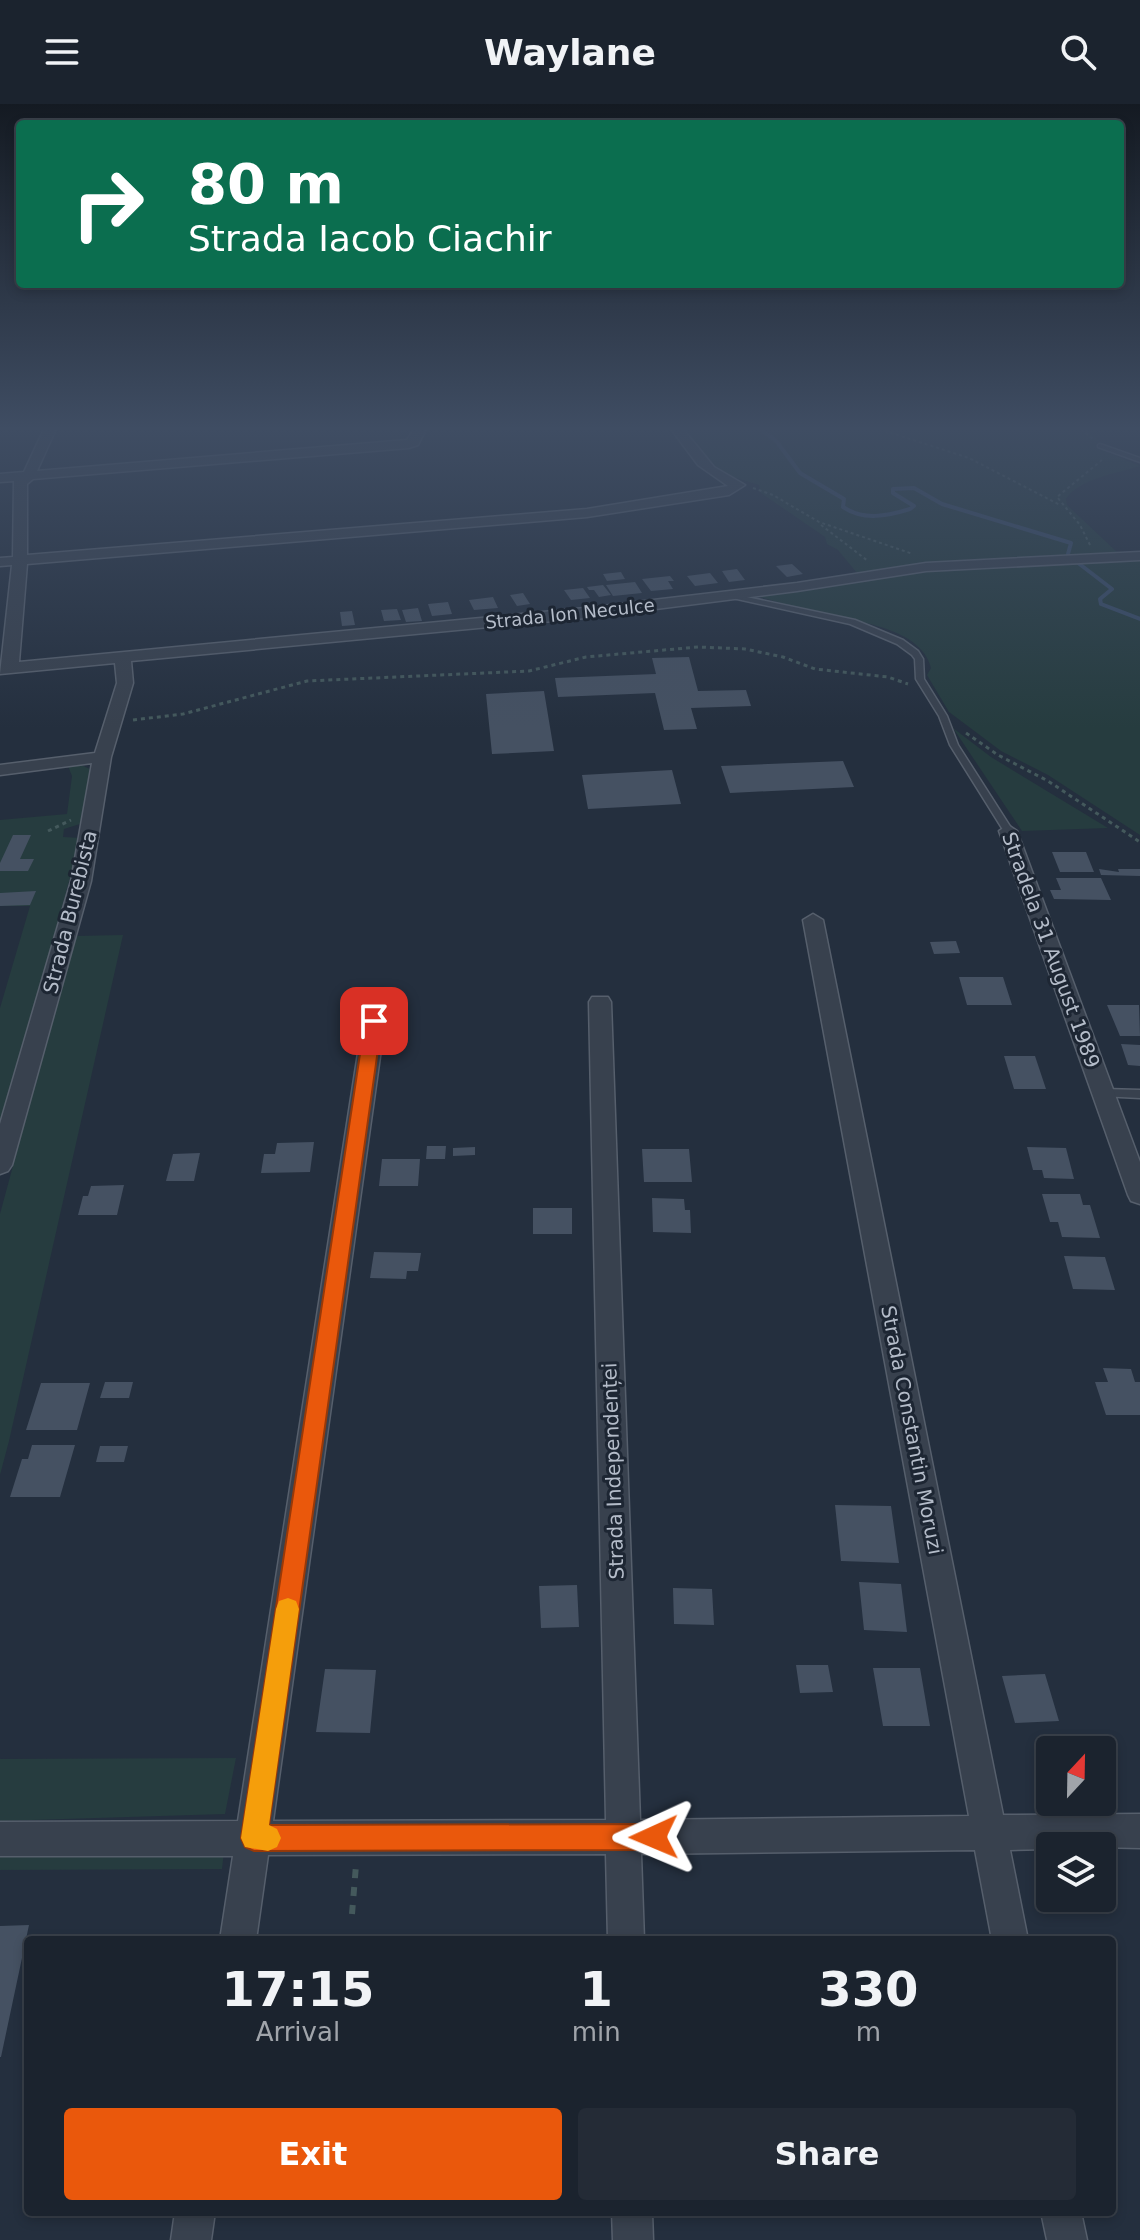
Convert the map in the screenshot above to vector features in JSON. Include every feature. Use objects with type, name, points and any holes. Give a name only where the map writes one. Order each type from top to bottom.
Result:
[{"type":"street","points":[[5,669],[20,560],[20,529]]},
{"type":"street","points":[[0,562],[398,529]]},
{"type":"street","name":"Strada Ion Neculce","points":[[5,669],[424,630],[731,595],[926,567],[1140,556]]},
{"type":"street","name":"Strada Burebista","points":[[0,1165],[81,881],[102,757],[125,683],[123,657]]},
{"type":"street","points":[[0,770],[102,757]]},
{"type":"street","name":"Stradela 31 August 1989","points":[[1008,831],[1140,1195]]},
{"type":"street","name":"Strada Constantin Moruzi","points":[[813,920],[1009,1936]]},
{"type":"street","name":"Strada Independenței","points":[[600,1002],[626,1936]]},
{"type":"street","points":[[239,1936],[374,1021]]},
{"type":"street","points":[[0,1839],[1140,1831]]},
{"type":"street","points":[[191,2240],[194,2216]]},
{"type":"street","points":[[632,2216],[633,2240]]},
{"type":"street","points":[[1062,2216],[1067,2240]]},
{"type":"lane","name":"Stradela 31 August 1989","points":[[731,595],[852,622],[900,642],[919,659],[920,679],[943,716],[954,745],[1008,831]]},
{"type":"lane","points":[[1104,1093],[1140,1094]]},
{"type":"path","points":[[826,529],[866,558],[872,566],[862,577]]},
{"type":"path","points":[[845,529],[895,544],[926,567]]},
{"type":"path","points":[[1082,529],[1098,557]]},
{"type":"path","points":[[115,722],[183,714],[307,681],[529,671],[586,657],[698,647],[745,649],[783,657],[815,669],[888,677],[927,690]]},
{"type":"path","points":[[943,716],[998,755],[1048,781],[1140,842]]},
{"type":"path","points":[[352,1914],[359,1838]]},
{"type":"green space","points":[[813,529],[1092,529],[1118,553],[944,561],[857,573],[838,550],[827,544],[825,537]]},
{"type":"green space","points":[[1140,559],[1140,835],[1048,775],[1001,751],[949,712],[927,675],[931,668],[924,653],[912,642],[879,626],[807,611],[753,595],[931,570]]},
{"type":"green space","points":[[953,728],[991,757],[1108,828],[1022,831]]},
{"type":"green space","points":[[79,764],[90,769],[83,823],[64,829],[63,837],[81,838],[0,1131],[0,1008],[30,906],[0,906],[0,820],[67,814],[72,776],[68,766]]},
{"type":"green space","points":[[123,935],[0,1475],[0,1214],[75,936]]},
{"type":"green space","points":[[236,1758],[225,1814],[0,1821],[0,1759]]},
{"type":"green space","points":[[224,1852],[222,1869],[0,1870],[0,1853]]},
{"type":"building","points":[[792,564],[803,574],[787,577],[776,566]]},
{"type":"building","points":[[737,569],[745,580],[729,582],[722,571]]},
{"type":"building","points":[[621,572],[625,579],[607,581],[603,574]]},
{"type":"building","points":[[710,573],[718,583],[695,586],[687,576]]},
{"type":"building","points":[[670,576],[674,581],[668,581],[673,589],[651,591],[642,579]]},
{"type":"building","points":[[635,582],[642,593],[613,596],[606,585]]},
{"type":"building","points":[[603,585],[611,595],[599,597],[587,587]]},
{"type":"building","points":[[583,588],[590,598],[571,600],[564,590]]},
{"type":"building","points":[[523,593],[530,604],[517,606],[510,595]]},
{"type":"building","points":[[493,597],[498,608],[474,610],[469,600]]},
{"type":"building","points":[[448,602],[452,614],[432,616],[428,604]]},
{"type":"building","points":[[418,608],[422,621],[406,622],[402,610]]},
{"type":"building","points":[[397,609],[401,620],[384,621],[381,610]]},
{"type":"building","points":[[352,611],[355,625],[342,626],[340,612]]},
{"type":"building","points":[[689,657],[698,691],[746,690],[751,706],[691,708],[697,729],[664,730],[655,693],[558,697],[555,678],[656,674],[652,658]]},
{"type":"building","points":[[544,691],[554,751],[492,754],[486,694]]},
{"type":"building","points":[[843,761],[854,787],[730,793],[721,766]]},
{"type":"building","points":[[672,770],[681,804],[588,809],[582,775]]},
{"type":"building","points":[[13,835],[31,835],[20,859],[34,859],[28,871],[0,871],[0,863]]},
{"type":"building","points":[[1052,852],[1086,852],[1094,872],[1060,872]]},
{"type":"building","points":[[1099,869],[1119,872],[1118,869],[1140,869],[1140,876],[1101,875]]},
{"type":"building","points":[[1056,878],[1101,878],[1111,900],[1054,899],[1050,890],[1061,890]]},
{"type":"building","points":[[36,891],[30,905],[0,906],[0,893]]},
{"type":"building","points":[[956,941],[960,953],[934,954],[930,942]]},
{"type":"building","points":[[959,977],[1003,977],[1012,1005],[967,1005]]},
{"type":"building","points":[[1107,1005],[1139,1005],[1140,1036],[1120,1036]]},
{"type":"building","points":[[1121,1044],[1140,1045],[1140,1066],[1128,1065]]},
{"type":"building","points":[[1004,1056],[1035,1056],[1046,1089],[1014,1089]]},
{"type":"building","points":[[314,1142],[310,1172],[261,1173],[264,1154],[275,1154],[277,1143]]},
{"type":"building","points":[[427,1146],[446,1146],[445,1159],[426,1159]]},
{"type":"building","points":[[475,1147],[475,1155],[453,1156],[453,1148]]},
{"type":"building","points":[[1027,1147],[1066,1148],[1074,1179],[1044,1178],[1042,1170],[1033,1170]]},
{"type":"building","points":[[642,1149],[689,1149],[692,1182],[644,1182]]},
{"type":"building","points":[[200,1153],[194,1181],[166,1181],[173,1154]]},
{"type":"building","points":[[382,1159],[420,1159],[418,1186],[379,1186]]},
{"type":"building","points":[[124,1185],[117,1215],[78,1215],[83,1196],[88,1196],[91,1186]]},
{"type":"building","points":[[1042,1194],[1080,1194],[1083,1205],[1090,1205],[1100,1238],[1062,1237],[1058,1222],[1050,1222]]},
{"type":"building","points":[[652,1198],[684,1199],[685,1210],[690,1210],[691,1233],[653,1232]]},
{"type":"building","points":[[533,1208],[572,1208],[572,1234],[533,1234]]},
{"type":"building","points":[[374,1252],[421,1253],[418,1271],[407,1271],[406,1279],[370,1278]]},
{"type":"building","points":[[1064,1256],[1105,1257],[1115,1290],[1073,1289]]},
{"type":"building","points":[[1103,1368],[1131,1369],[1135,1382],[1140,1382],[1140,1415],[1106,1415],[1095,1382],[1108,1382]]},
{"type":"building","points":[[105,1382],[133,1382],[129,1398],[100,1398]]},
{"type":"building","points":[[41,1383],[90,1383],[77,1430],[26,1430]]},
{"type":"building","points":[[32,1445],[75,1445],[60,1497],[10,1497],[22,1459],[28,1459]]},
{"type":"building","points":[[100,1446],[128,1446],[124,1462],[96,1462]]},
{"type":"building","points":[[835,1505],[891,1506],[899,1563],[841,1561]]},
{"type":"building","points":[[859,1582],[901,1584],[907,1632],[864,1630]]},
{"type":"building","points":[[577,1585],[579,1627],[541,1628],[539,1586]]},
{"type":"building","points":[[673,1588],[712,1589],[714,1625],[674,1624]]},
{"type":"building","points":[[796,1665],[828,1665],[833,1692],[800,1693]]},
{"type":"building","points":[[873,1668],[920,1668],[930,1726],[883,1726]]},
{"type":"building","points":[[325,1669],[376,1670],[370,1733],[316,1732]]},
{"type":"building","points":[[1045,1674],[1059,1721],[1015,1723],[1002,1676]]},
{"type":"building","points":[[29,1925],[27,1936],[24,1936],[1,2057],[0,2057],[0,1926]]},
{"type":"building","points":[[941,2216],[1002,2217],[941,2218]]},
{"type":"waterway","points":[[1024,529],[1071,543],[1068,554]]},
{"type":"waterway","points":[[1073,559],[1112,589],[1100,599],[1101,604],[1140,619]]},
{"type":"slow traffic","points":[[268,1838],[254,1838],[288,1609]]},
{"type":"route","points":[[374,1021],[254,1838],[654,1837]]}]
